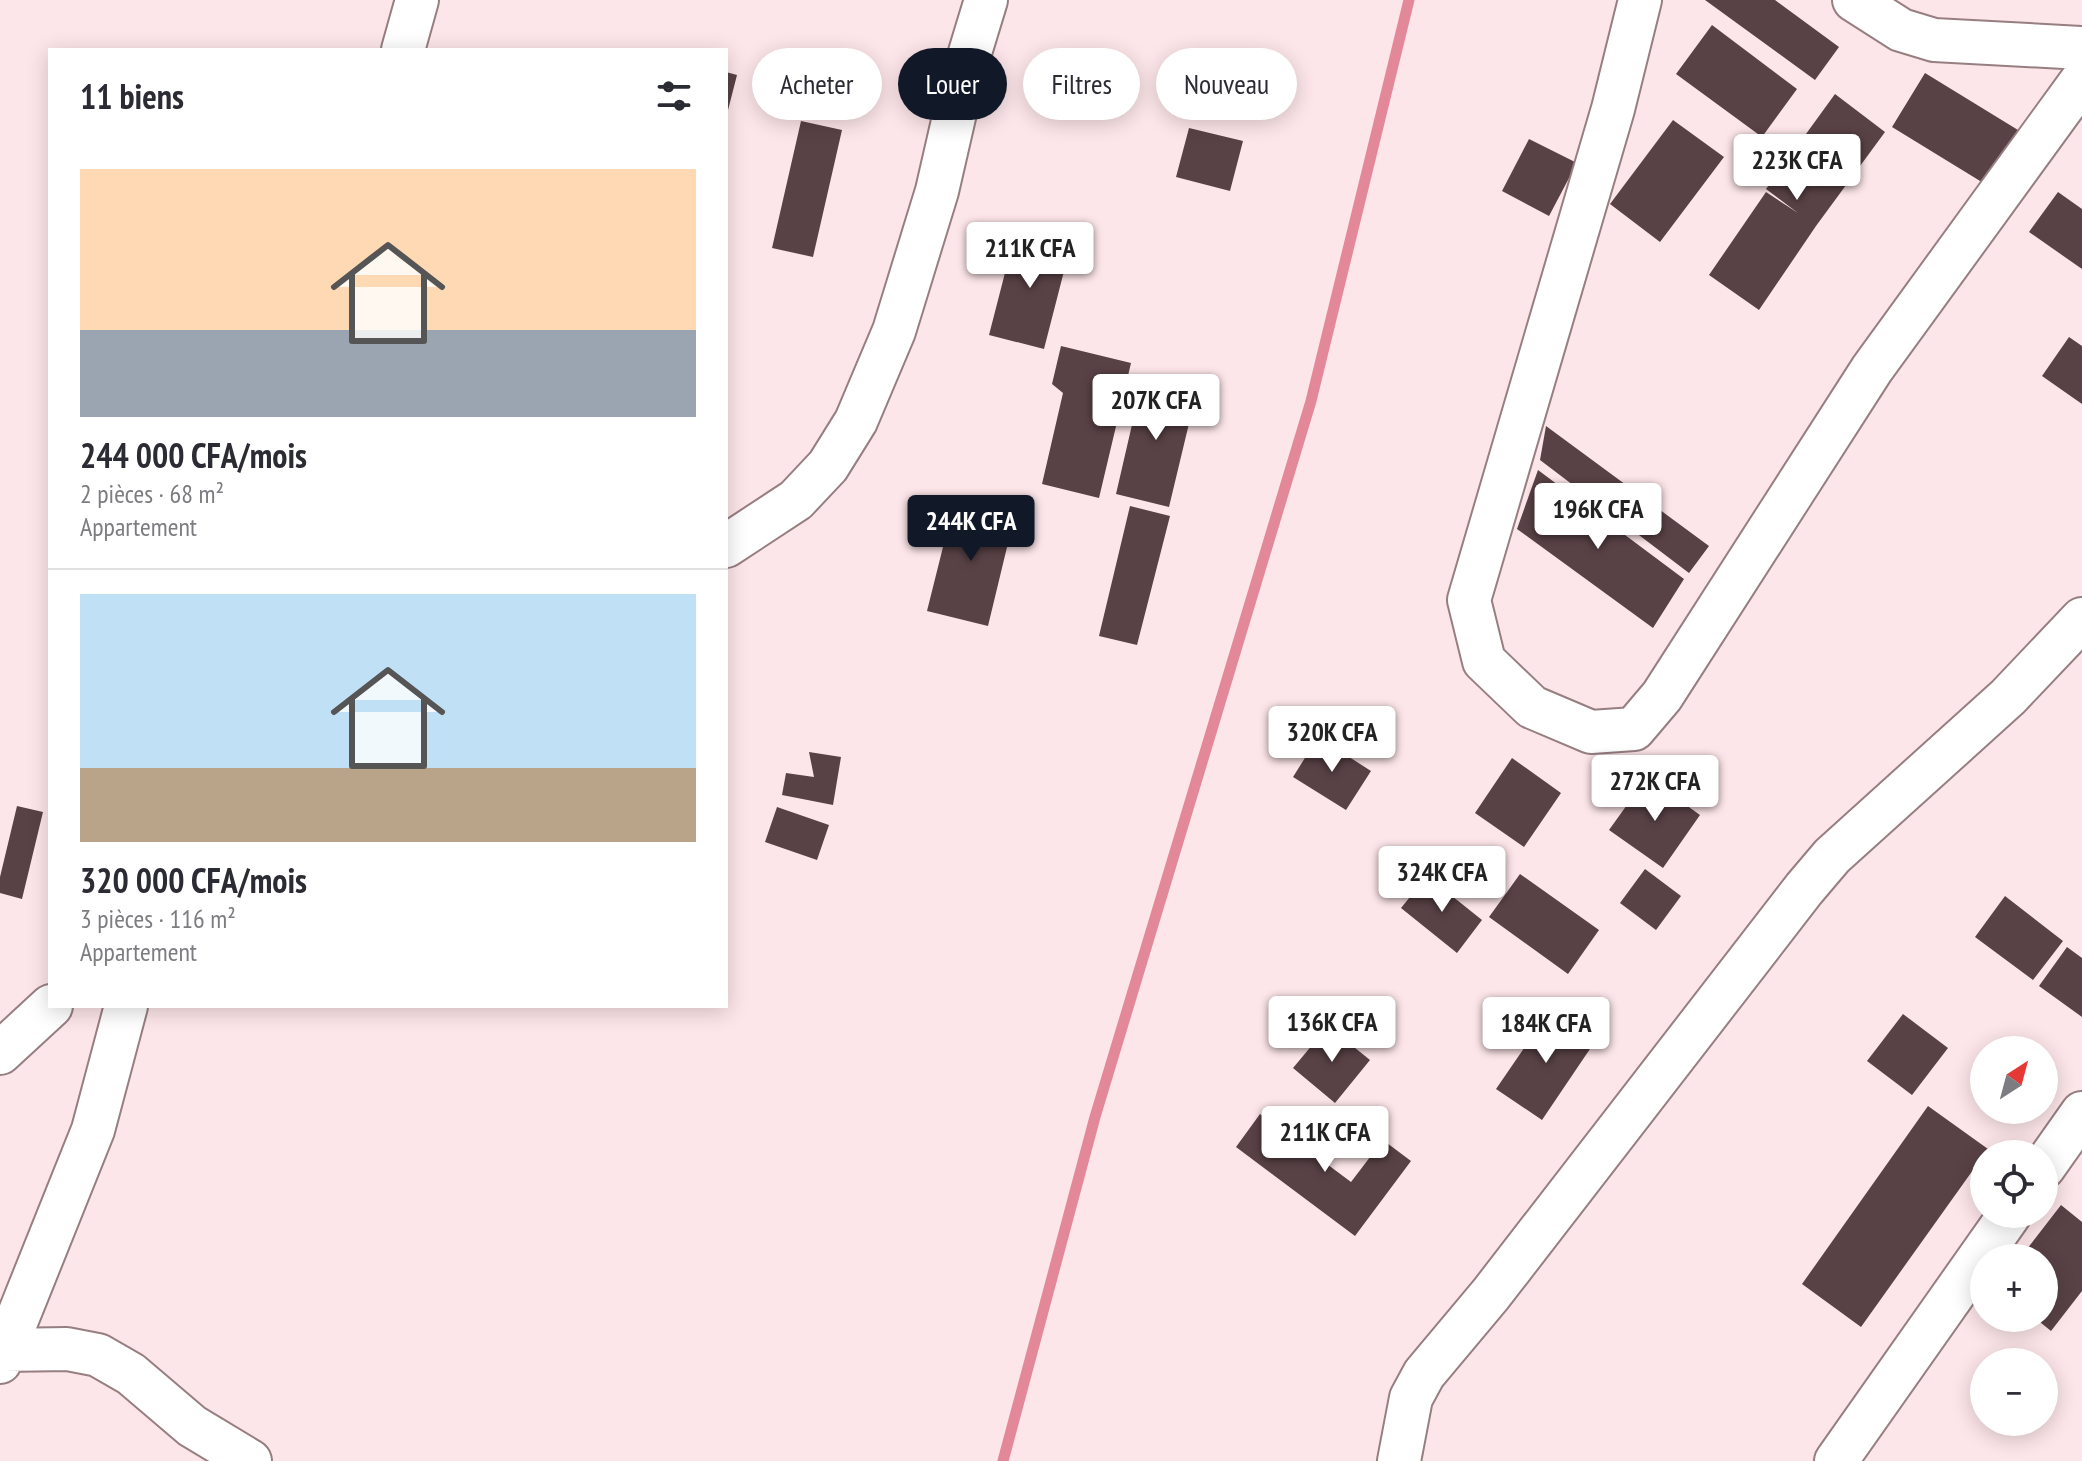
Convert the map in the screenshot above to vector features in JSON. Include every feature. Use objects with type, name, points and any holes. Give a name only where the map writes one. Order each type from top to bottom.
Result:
[{"type":"street","points":[[404,48],[417,0]]},
{"type":"street","points":[[728,545],[796,500],[828,466],[856,421],[898,317],[937,191],[965,69],[986,0]]},
{"type":"street","points":[[1640,0],[1613,109],[1469,600],[1484,661],[1532,707],[1591,732],[1634,729],[1662,696],[1872,369],[2082,80]]},
{"type":"street","points":[[1854,0],[1901,30],[1934,40],[2082,48]]},
{"type":"street","points":[[1399,1461],[1411,1398],[1424,1374],[1491,1294],[1804,889],[1832,856],[2008,697],[2082,619]]},
{"type":"street","points":[[0,1053],[49,1008]]},
{"type":"street","points":[[125,1008],[93,1130],[2,1356],[67,1349],[98,1355],[131,1374],[192,1426],[250,1461]]},
{"type":"street","points":[[2058,1147],[2082,1113]]},
{"type":"street","points":[[1836,1461],[2000,1228]]},
{"type":"building","points":[[1705,0],[1775,0],[1839,47],[1815,80]]},
{"type":"building","points":[[1712,25],[1797,89],[1762,137],[1676,74]]},
{"type":"building","points":[[728,73],[737,75],[728,110]]},
{"type":"building","points":[[1925,73],[2018,130],[1985,184],[1892,127]]},
{"type":"building","points":[[1835,94],[1885,132],[1759,310],[1709,275],[1766,192],[1798,213],[1766,189]]},
{"type":"building","points":[[1673,120],[1724,157],[1660,242],[1610,204]]},
{"type":"building","points":[[801,121],[842,130],[813,257],[772,248]]},
{"type":"building","points":[[1189,128],[1243,141],[1230,191],[1176,177]]},
{"type":"building","points":[[1529,139],[1577,163],[1549,216],[1502,191]]},
{"type":"building","points":[[2058,192],[2082,209],[2082,269],[2029,232]]},
{"type":"building","points":[[1016,230],[1071,244],[1044,349],[989,335]]},
{"type":"building","points":[[2069,337],[2082,346],[2082,404],[2042,376]]},
{"type":"building","points":[[1061,346],[1131,363],[1099,498],[1042,484],[1063,393],[1052,384]]},
{"type":"building","points":[[1143,377],[1197,390],[1169,507],[1116,494]]},
{"type":"building","points":[[1546,426],[1709,546],[1689,573],[1540,460]]},
{"type":"building","points":[[1538,470],[1684,579],[1653,628],[1517,529]]},
{"type":"building","points":[[955,499],[1015,514],[988,626],[927,611]]},
{"type":"building","points":[[1130,506],[1170,516],[1137,645],[1099,636]]},
{"type":"building","points":[[1318,737],[1371,771],[1346,810],[1293,777]]},
{"type":"building","points":[[809,752],[841,757],[833,805],[782,795],[786,773],[814,777]]},
{"type":"building","points":[[1512,758],[1561,793],[1524,847],[1475,813]]},
{"type":"building","points":[[1647,777],[1700,815],[1663,868],[1609,830]]},
{"type":"building","points":[[17,806],[43,812],[22,899],[0,893],[0,877]]},
{"type":"building","points":[[777,807],[829,825],[817,860],[765,842]]},
{"type":"building","points":[[1645,869],[1681,896],[1656,930],[1620,903]]},
{"type":"building","points":[[1520,874],[1599,930],[1568,974],[1489,917]]},
{"type":"building","points":[[1427,876],[1482,920],[1457,953],[1401,908]]},
{"type":"building","points":[[2005,896],[2063,941],[2033,980],[1975,937]]},
{"type":"building","points":[[2067,947],[2082,958],[2082,1017],[2039,986]]},
{"type":"building","points":[[1551,1009],[1596,1040],[1542,1120],[1496,1089]]},
{"type":"building","points":[[1903,1014],[1948,1048],[1912,1095],[1867,1061]]},
{"type":"building","points":[[1328,1026],[1370,1060],[1335,1103],[1293,1068]]},
{"type":"building","points":[[1928,1106],[1975,1140],[1970,1140],[1970,1174],[1861,1327],[1802,1284]]},
{"type":"building","points":[[1260,1114],[1351,1182],[1383,1140],[1411,1161],[1355,1236],[1236,1147]]},
{"type":"building","points":[[2061,1205],[2082,1222],[2082,1291],[2058,1322],[2058,1244],[2031,1244],[2043,1228],[2058,1228],[2058,1209]]},
{"type":"waterway","points":[[1003,1461],[1095,1117],[1311,401],[1409,0]]}]
